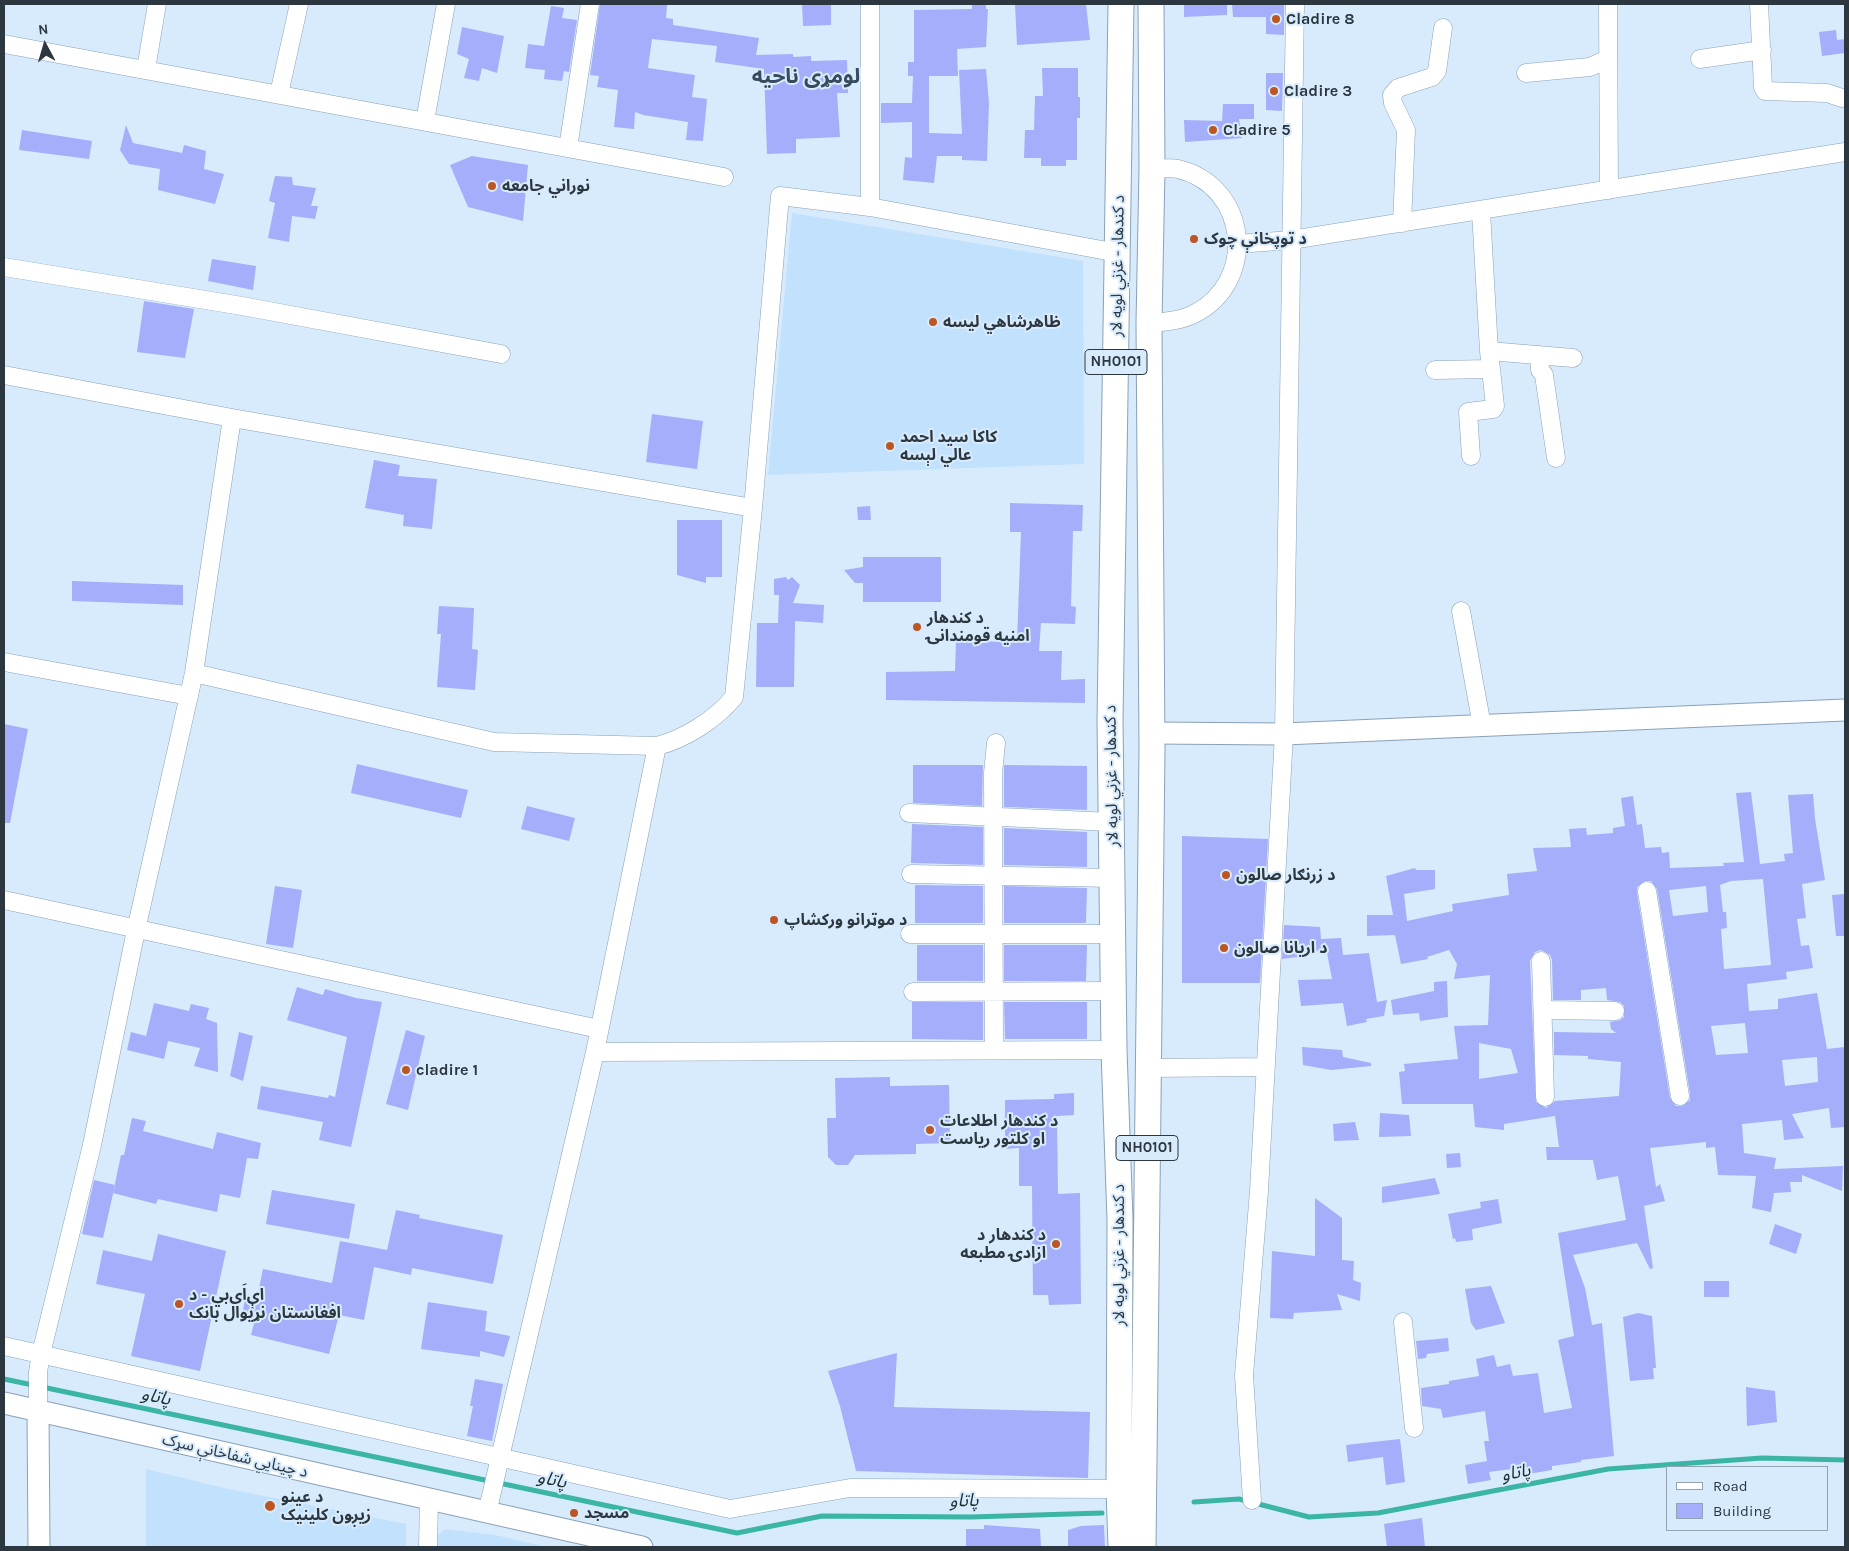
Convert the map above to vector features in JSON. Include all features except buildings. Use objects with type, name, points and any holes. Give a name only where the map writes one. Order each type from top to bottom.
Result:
[{"type":"highway","name":"د کندهار - غزني لويه لار","points":[[1121,4],[1110,720],[1114,1050],[1120,1220],[1118,1489],[1121,1547]]},
{"type":"highway","name":"د کندهار - غزني لويه لار","points":[[1143,1547],[1151,733],[1149,323],[1152,170],[1151,4]]},
{"type":"main road","points":[[1151,733],[1284,734],[1845,710]]},
{"type":"main road","points":[[37,1401],[39,1547]]},
{"type":"main road","name":"د چينايي شفاخانې سړک","points":[[4,1403],[37,1401],[429,1500],[488,1506],[642,1547]]},
{"type":"street","points":[[146,69],[157,4]]},
{"type":"street","points":[[279,94],[299,4]]},
{"type":"street","points":[[425,121],[446,4]]},
{"type":"street","points":[[568,148],[590,4]]},
{"type":"street","points":[[870,4],[870,207]]},
{"type":"street","points":[[1252,1500],[1244,1375],[1259,1190],[1284,734],[1295,4]]},
{"type":"street","points":[[1608,4],[1609,190]]},
{"type":"street","points":[[1759,4],[1765,90],[1828,93],[1842,98]]},
{"type":"street","points":[[1402,223],[1406,130],[1393,103],[1392,95],[1398,88],[1432,77],[1437,71],[1443,28]]},
{"type":"street","points":[[4,44],[724,177]]},
{"type":"street","points":[[1700,59],[1762,50]]},
{"type":"street","points":[[1526,73],[1590,66],[1608,59]]},
{"type":"street","points":[[1238,244],[1291,240],[1845,152]]},
{"type":"street","points":[[1149,323],[1171,321],[1192,315],[1212,303],[1226,286],[1235,266],[1238,244],[1234,218],[1221,196],[1201,178],[1177,168],[1152,170]]},
{"type":"street","points":[[194,673],[494,742],[657,746],[670,743],[721,712],[734,697],[753,508],[780,196],[870,207],[1118,253]]},
{"type":"street","points":[[1471,456],[1468,412],[1493,409],[1495,406],[1490,369],[1481,211]]},
{"type":"street","points":[[4,267],[242,306],[501,354]]},
{"type":"street","points":[[1489,350],[1573,358]]},
{"type":"street","points":[[1539,355],[1540,370],[1544,375],[1556,458]]},
{"type":"street","points":[[1435,370],[1490,369]]},
{"type":"street","points":[[4,375],[232,418],[753,508]]},
{"type":"street","points":[[37,1401],[41,1354],[92,1145],[136,930],[194,673],[232,418]]},
{"type":"street","points":[[1461,611],[1482,726]]},
{"type":"street","points":[[4,662],[189,696]]},
{"type":"street","points":[[994,1049],[993,817],[996,743]]},
{"type":"street","points":[[488,1506],[595,1052],[657,746]]},
{"type":"street","points":[[909,813],[1112,822]]},
{"type":"street","points":[[911,874],[1113,878]]},
{"type":"street","points":[[1647,891],[1680,1096]]},
{"type":"street","points":[[4,900],[599,1029]]},
{"type":"street","points":[[910,934],[1113,934]]},
{"type":"street","points":[[1541,961],[1544,1010],[1545,1098]]},
{"type":"street","points":[[913,992],[1113,991]]},
{"type":"street","points":[[1544,1010],[1615,1011]]},
{"type":"street","points":[[595,1052],[1114,1050]]},
{"type":"street","points":[[1147,1068],[1265,1067]]},
{"type":"street","points":[[1403,1322],[1414,1428]]},
{"type":"street","points":[[4,1346],[498,1462],[730,1509],[850,1488],[1118,1489]]},
{"type":"street","points":[[428,1547],[429,1500]]},
{"type":"shaded area","name":"ظاهرشاهي لیسه","points":[[792,213],[1083,261],[1084,464],[768,475]]},
{"type":"shaded area","points":[[146,1469],[224,1488],[406,1524],[406,1547],[146,1547]]},
{"type":"shaded area","points":[[445,1529],[495,1535],[546,1547],[432,1547],[435,1537]]},
{"type":"waterway","name":"پاتاو","points":[[4,1379],[737,1533],[822,1516],[971,1517],[1102,1513]]},
{"type":"waterway","name":"پاتاو","points":[[1194,1502],[1239,1499],[1309,1517],[1378,1513],[1608,1469],[1762,1458],[1845,1460]]},
{"type":"place","name":"Cladire 8","points":[[1276,19]]},
{"type":"place","name":"Cladire 3","points":[[1274,91]]},
{"type":"place","name":"Cladire 5","points":[[1213,130]]},
{"type":"place","name":"نوراني جامعه","points":[[492,186]]},
{"type":"place","name":"د توپخانې چوک","points":[[1194,239]]},
{"type":"place","name":"ظاهرشاهي لیسه","points":[[933,322]]},
{"type":"place","name":"کاکا سید احمد عالي لېسه","points":[[890,446]]},
{"type":"place","name":"د کندهار امنيه قومندانۍ","points":[[917,627]]},
{"type":"place","name":"د زرنګار صالون","points":[[1226,875]]},
{"type":"place","name":"د موټرانو ورکشاپ","points":[[774,920]]},
{"type":"place","name":"د اریانا صالون","points":[[1224,948]]},
{"type":"place","name":"cladire 1","points":[[406,1070]]},
{"type":"place","name":"د کندهار اطلاعات او کلتور رياست","points":[[930,1130]]},
{"type":"place","name":"د کندهار د ازادۍ مطبعه","points":[[1056,1244]]},
{"type":"place","name":"اې‌اَی‌بي - د افغانستان نړیوال بانک","points":[[179,1304]]},
{"type":"place","name":"د عینو زیږون کلینیک","points":[[270,1506]]},
{"type":"place","name":"مسجد","points":[[574,1513]]},
{"type":"district","name":"لومړی ناحیه","points":[[806,77]]}]
